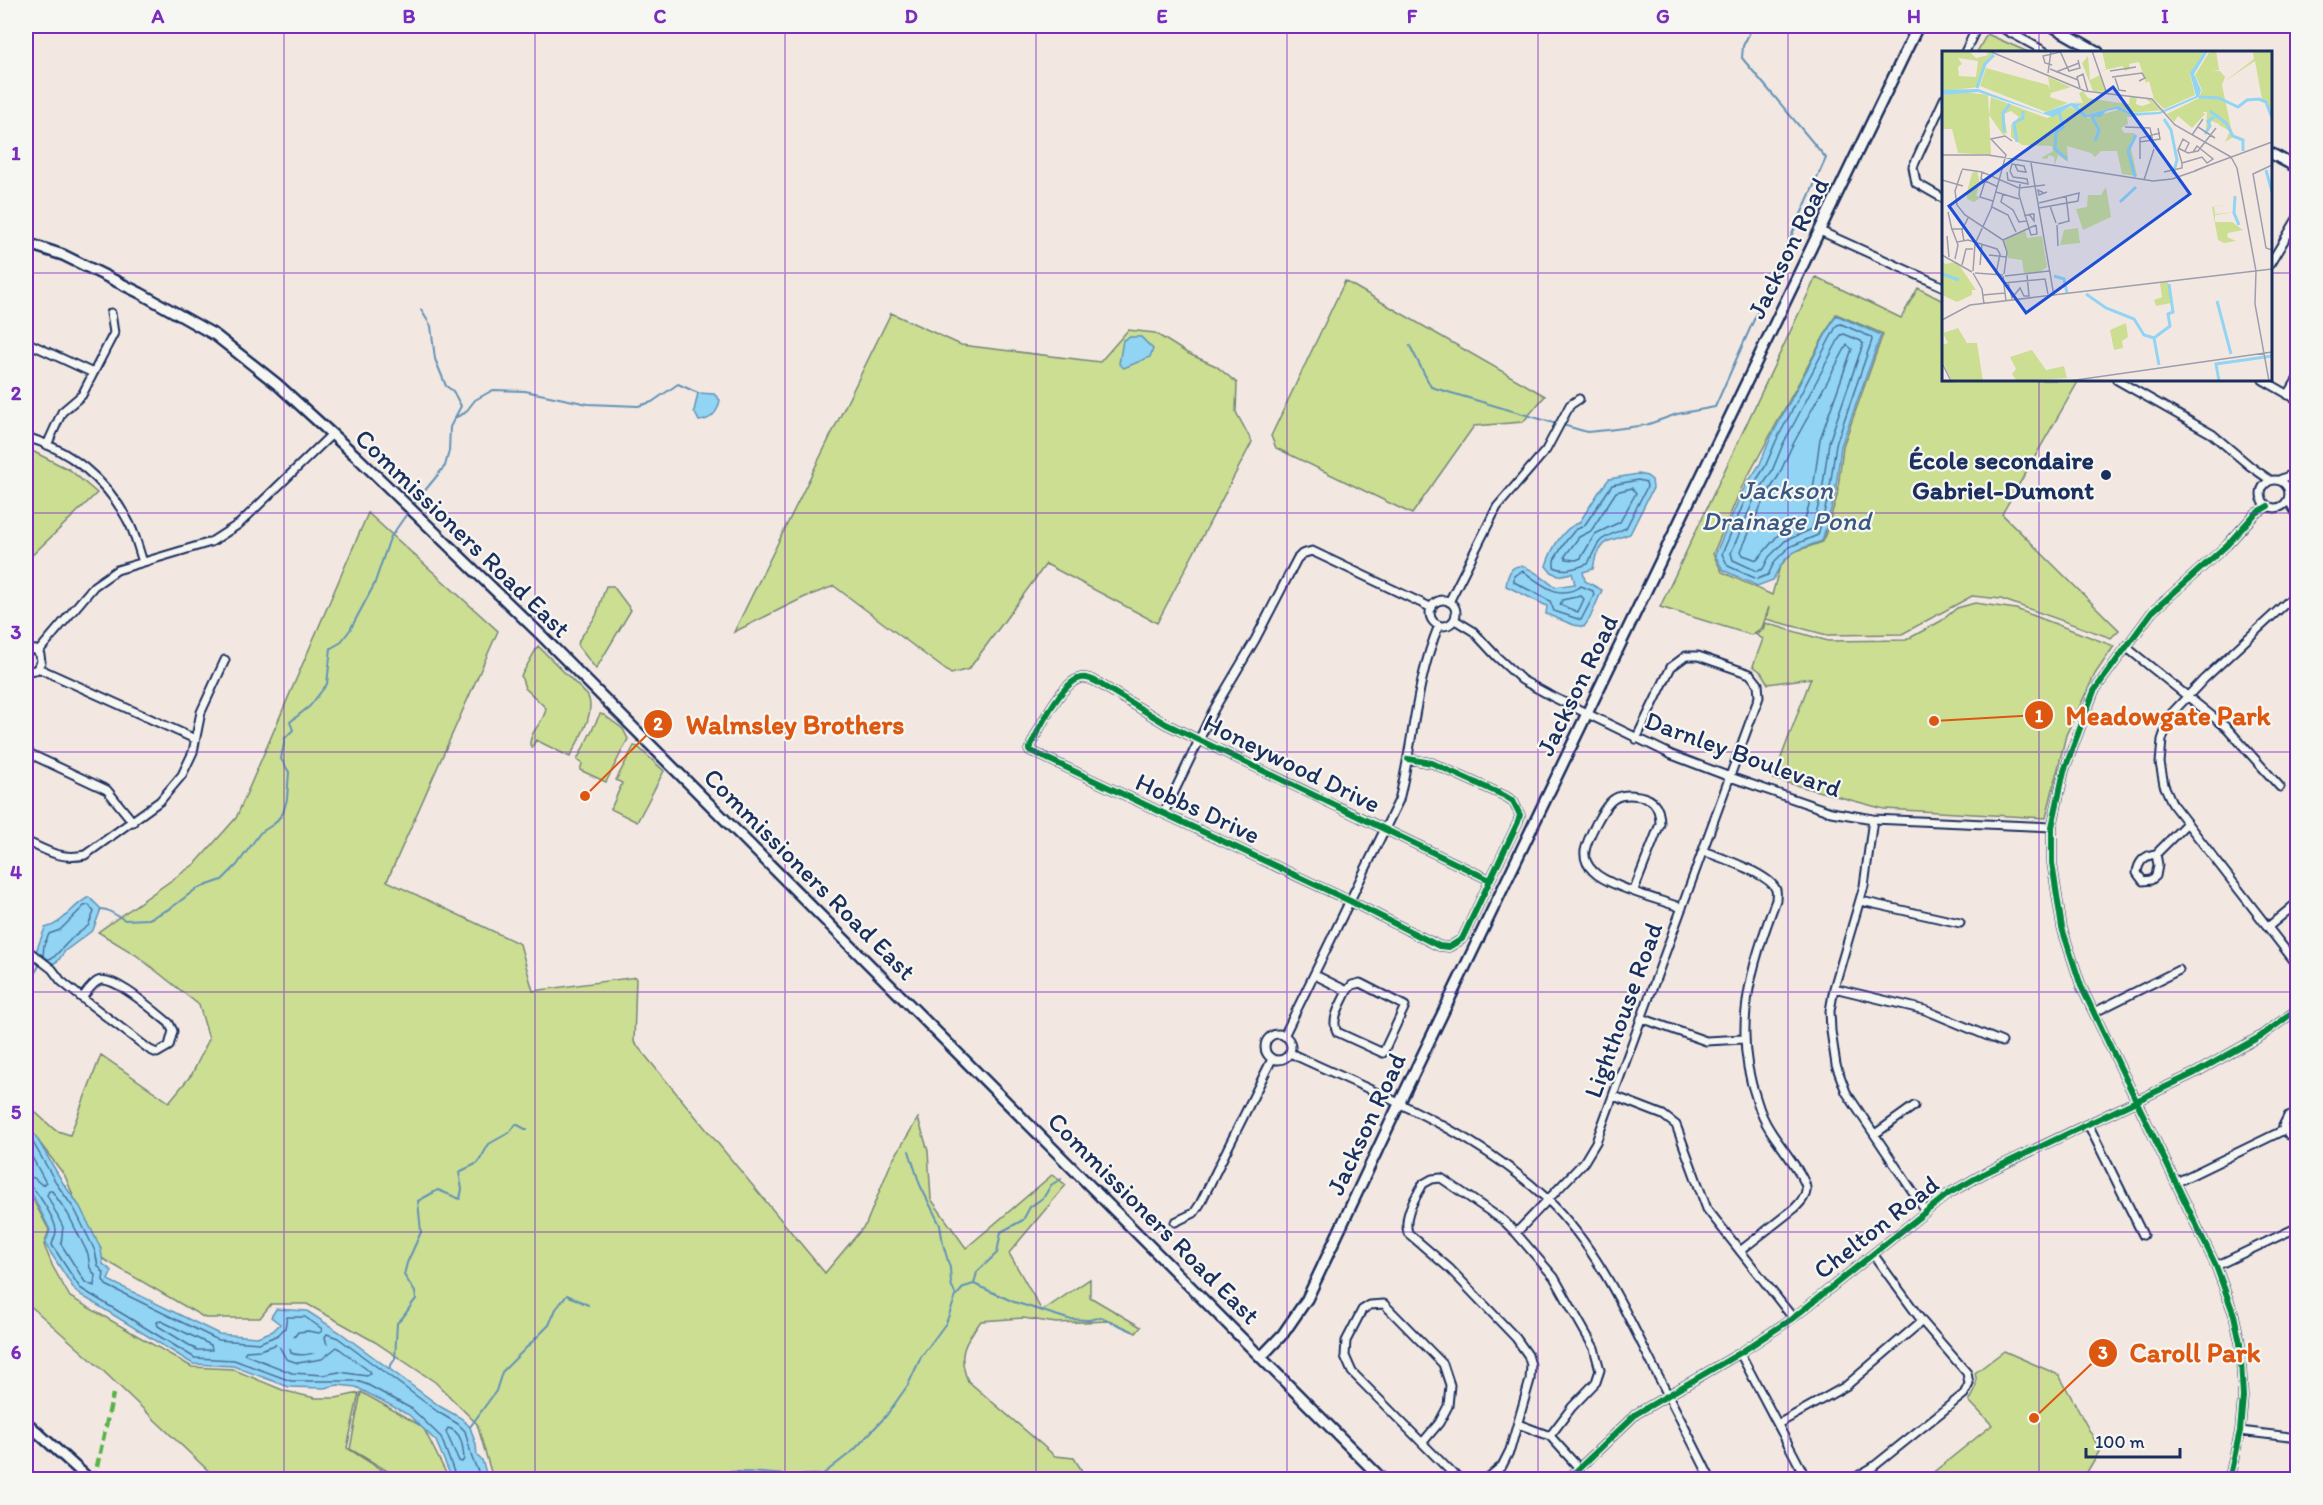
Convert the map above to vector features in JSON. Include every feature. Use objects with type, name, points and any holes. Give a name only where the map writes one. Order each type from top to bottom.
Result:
[{"type":"main road","name":"Jackson Road","points":[[1262,1356],[1283,1334],[1307,1299],[1586,713],[1918,26]]},
{"type":"main road","points":[[2052,26],[2096,51]]},
{"type":"main road","points":[[2272,154],[2298,168]]},
{"type":"main road","name":"Commissioners Road East","points":[[26,243],[63,255],[140,293],[215,335],[277,384],[357,457],[540,634],[1383,1479]]},
{"type":"main road","points":[[26,1422],[90,1479]]},
{"type":"street","points":[[1965,51],[1976,29],[1984,26]]},
{"type":"street","points":[[1998,26],[2044,51]]},
{"type":"street","points":[[1942,103],[1913,167],[1916,183],[1942,198]]},
{"type":"street","points":[[2272,262],[2298,217]]},
{"type":"street","points":[[1820,231],[1942,286]]},
{"type":"street","points":[[47,445],[62,412],[82,395],[114,333],[111,313]]},
{"type":"street","points":[[26,342],[93,373]]},
{"type":"street","points":[[2288,394],[2298,378]]},
{"type":"street","points":[[2119,381],[2212,434],[2270,480],[2279,480],[2295,471]]},
{"type":"street","points":[[2265,381],[2298,400]]},
{"type":"street","points":[[1449,602],[1497,507],[1546,450],[1570,405],[1579,399]]},
{"type":"street","points":[[38,652],[94,586],[117,570],[211,542],[236,526],[331,435]]},
{"type":"street","points":[[26,437],[47,445],[86,468],[113,496],[131,526],[143,562]]},
{"type":"street","points":[[2229,1479],[2240,1431],[2243,1397],[2240,1343],[2234,1315],[2216,1266],[2177,1182],[2081,986],[2062,928],[2052,863],[2052,827],[2064,771],[2094,691],[2152,612],[2228,545],[2255,514],[2262,500],[2263,486],[2250,466]]},
{"type":"street","points":[[2262,500],[2268,506],[2275,508],[2285,503],[2295,471]]},
{"type":"street","points":[[2263,486],[2270,480]]},
{"type":"street","points":[[2279,480],[2289,488]]},
{"type":"street","points":[[2285,503],[2296,515]]},
{"type":"street","points":[[2255,514],[2268,506]]},
{"type":"street","points":[[1164,813],[1213,711],[1255,640],[1297,559],[1302,554],[1312,551],[1432,608]]},
{"type":"street","points":[[2298,592],[2171,714],[2162,740],[2160,763],[2164,785],[2173,805],[2298,966]]},
{"type":"street","points":[[1439,626],[1431,616],[1432,608],[1437,602],[1449,602]]},
{"type":"street","points":[[1439,626],[1450,625],[1455,620],[1456,611],[1449,602]]},
{"type":"street","name":"Darnley Boulevard","points":[[1455,620],[1473,631],[1522,680],[1636,739],[1730,777],[1831,812],[1873,819],[2052,827]]},
{"type":"street","points":[[1284,1036],[1399,800],[1423,667],[1439,626]]},
{"type":"street","points":[[2126,647],[2227,728],[2280,787]]},
{"type":"street","points":[[26,649],[38,652],[41,662],[38,668],[26,671]]},
{"type":"street","name":"Lighthouse Road","points":[[1516,1233],[1546,1199],[1584,1162],[1596,1142],[1759,697],[1758,684],[1750,674],[1698,656],[1686,656],[1671,667],[1636,739]]},
{"type":"street","points":[[26,841],[54,855],[71,858],[85,855],[160,801],[182,776],[193,752],[201,712],[225,660]]},
{"type":"street","points":[[38,668],[195,739]]},
{"type":"street","name":"Honeywood Drive","points":[[1029,750],[1044,718],[1071,683],[1079,678],[1095,681],[1198,741],[1490,880]]},
{"type":"street","name":"Hobbs Drive","points":[[1029,750],[1439,946],[1449,947],[1462,939],[1490,880]]},
{"type":"street","points":[[26,752],[107,790],[133,822]]},
{"type":"street","points":[[1408,759],[1432,763],[1514,801],[1520,815],[1518,822],[1490,880]]},
{"type":"street","points":[[1634,890],[1660,824],[1659,813],[1653,802],[1627,795],[1611,800],[1603,811],[1585,850],[1586,862],[1602,878],[1634,890],[1682,908]]},
{"type":"street","points":[[1873,819],[1861,901],[1834,988],[1830,1011],[1836,1065],[1846,1092],[1925,1210]]},
{"type":"street","points":[[2156,854],[2187,824]]},
{"type":"street","points":[[1703,851],[1760,875],[1770,881],[1776,890],[1776,900],[1750,977],[1745,1003],[1744,1039],[1756,1100],[1768,1128],[1802,1177],[1806,1188],[1803,1199],[1795,1208],[1740,1251]]},
{"type":"street","points":[[1861,901],[1960,923]]},
{"type":"street","points":[[2268,927],[2298,902]]},
{"type":"street","points":[[27,950],[52,969],[61,981],[81,998],[150,1050],[157,1053],[169,1046],[173,1031],[169,1023],[118,984],[106,979],[97,981],[81,998]]},
{"type":"street","points":[[2095,1012],[2179,970]]},
{"type":"street","points":[[1315,975],[1347,991]]},
{"type":"street","points":[[1360,983],[1406,1006],[1383,1053],[1337,1032],[1334,1020],[1347,991],[1352,985],[1360,983]]},
{"type":"street","points":[[1834,988],[1925,1010],[2002,1042]]},
{"type":"street","name":"Chelton Road","points":[[1567,1479],[1636,1414],[1740,1353],[1792,1318],[1948,1194],[1985,1173],[2226,1057],[2298,1009]]},
{"type":"street","points":[[1641,1018],[1706,1041],[1744,1039]]},
{"type":"street","points":[[1274,1035],[1284,1036],[1290,1041],[1290,1053],[1282,1060],[1272,1059],[1265,1050],[1266,1042],[1274,1035]]},
{"type":"street","points":[[1290,1053],[1447,1127],[1487,1152],[1546,1199],[1580,1238],[1615,1289],[1711,1479]]},
{"type":"street","points":[[1176,1222],[1194,1213],[1200,1204],[1272,1059]]},
{"type":"street","points":[[1614,1096],[1663,1114],[1676,1125],[1707,1209],[1792,1318]]},
{"type":"street","points":[[1875,1134],[1914,1106]]},
{"type":"street","points":[[2284,1130],[2285,1119],[2291,1114],[2298,1114]]},
{"type":"street","points":[[2088,1124],[2143,1235]]},
{"type":"street","points":[[2177,1182],[2284,1130]]},
{"type":"street","points":[[2284,1130],[2289,1135],[2298,1136]]},
{"type":"street","points":[[1481,1479],[1490,1476],[1502,1466],[1510,1450],[1530,1373],[1528,1355],[1522,1345],[1450,1269],[1408,1233],[1407,1214],[1423,1184],[1432,1179],[1441,1178],[1504,1221],[1516,1233],[1554,1277],[1594,1348],[1600,1370],[1596,1382],[1572,1407],[1550,1436]]},
{"type":"street","points":[[2216,1266],[2298,1227]]},
{"type":"street","points":[[1851,1479],[1873,1467],[1964,1394],[1969,1384],[1967,1373],[1922,1321],[1873,1254]]},
{"type":"street","points":[[1423,1442],[1439,1423],[1448,1406],[1450,1386],[1443,1364],[1384,1304],[1370,1305],[1362,1310],[1346,1341],[1345,1356],[1352,1372],[1453,1474],[1462,1479],[1469,1479]]},
{"type":"street","points":[[1778,1424],[1846,1386],[1922,1321]]},
{"type":"street","points":[[1740,1353],[1807,1479]]},
{"type":"street","points":[[1518,1424],[1550,1436],[1578,1468]]},
{"type":"street","points":[[2240,1431],[2298,1438]]},
{"type":"green space","points":[[1987,34],[2026,51],[1978,51]]},
{"type":"green space","points":[[1816,277],[1901,318],[1918,288],[1942,300],[1942,381],[2078,381],[2002,514],[2119,630],[2111,638],[2001,599],[1972,596],[1902,634],[1827,635],[1766,619],[1769,607],[1762,628],[1751,635],[1660,607]],"holes":[[[1836,314],[1883,334],[1843,446],[1837,496],[1823,542],[1793,552],[1780,566],[1772,595],[1722,572],[1713,554],[1741,489]]]},
{"type":"green space","points":[[1345,281],[1545,396],[1523,422],[1474,426],[1412,514],[1276,448],[1271,436]]},
{"type":"green space","points":[[891,313],[961,345],[1100,362],[1128,330],[1155,333],[1187,353],[1216,366],[1237,383],[1236,412],[1252,442],[1157,623],[1046,564],[969,669],[951,674],[834,586],[805,597],[734,632]]},
{"type":"green space","points":[[26,448],[70,470],[97,493],[26,561]]},
{"type":"green space","points":[[368,513],[498,631],[387,881],[520,944],[533,991],[636,977],[634,1042],[825,1273],[866,1224],[891,1163],[918,1118],[928,1151],[931,1199],[966,1248],[1052,1175],[1066,1185],[1009,1253],[1042,1311],[1090,1279],[1090,1297],[1141,1327],[1136,1333],[1111,1321],[1056,1323],[1023,1318],[981,1321],[970,1336],[964,1350],[963,1364],[968,1381],[1055,1456],[1074,1458],[1087,1479],[493,1479],[477,1424],[435,1382],[375,1342],[307,1304],[271,1304],[260,1318],[205,1318],[98,1256],[65,1176],[26,1125],[26,1104],[55,1130],[70,1135],[101,1055],[169,1102],[192,1074],[209,1039],[199,1005],[136,955],[98,932],[196,863],[236,818]]},
{"type":"green space","points":[[606,586],[613,586],[631,610],[596,669],[578,646],[579,640],[596,616]]},
{"type":"green space","points":[[1975,603],[2016,609],[2114,646],[2095,674],[2066,735],[2046,818],[1884,809],[1773,779],[1811,678],[1768,684],[1761,672],[1753,666],[1763,639],[1755,634],[1763,630],[1765,623],[1828,641],[1906,640],[1941,621],[1957,608]]},
{"type":"green space","points":[[538,646],[588,696],[590,711],[588,719],[570,757],[536,740],[532,747],[530,745],[532,735],[543,718],[546,708],[525,688],[521,676]]},
{"type":"green space","points":[[600,714],[623,729],[628,739],[606,782],[580,770],[582,764],[577,760]]},
{"type":"green space","points":[[634,746],[664,771],[637,822],[611,809],[622,783],[616,780]]},
{"type":"green space","points":[[26,1189],[49,1230],[44,1245],[70,1297],[192,1367],[232,1369],[285,1391],[315,1398],[336,1398],[359,1393],[347,1448],[396,1479],[217,1479],[98,1366],[26,1302]]},
{"type":"green space","points":[[2004,1351],[2059,1375],[2100,1450],[2083,1479],[1925,1479],[1992,1425],[1969,1401],[1976,1388],[1975,1373]]},
{"type":"green space","points":[[361,1392],[423,1427],[449,1479],[401,1479],[350,1449]]},
{"type":"water","name":"Jackson Drainage Pond","points":[[1836,315],[1881,335],[1841,446],[1835,495],[1822,541],[1792,554],[1782,564],[1773,580],[1757,586],[1723,570],[1715,555],[1743,490],[1760,464],[1770,439]]},
{"type":"water","points":[[1130,337],[1141,337],[1153,349],[1150,357],[1124,368],[1119,364],[1123,340]]},
{"type":"water","points":[[698,393],[714,394],[720,400],[713,415],[699,421],[694,411]]},
{"type":"water","points":[[1638,474],[1652,480],[1653,488],[1630,534],[1606,542],[1596,555],[1593,569],[1583,572],[1585,581],[1602,590],[1584,627],[1546,614],[1547,606],[1506,586],[1509,574],[1513,568],[1519,566],[1533,571],[1555,587],[1575,584],[1572,573],[1558,576],[1546,566],[1554,546],[1568,529],[1579,523],[1609,479]]},
{"type":"water","points":[[89,897],[101,909],[93,930],[65,951],[58,961],[49,966],[35,954],[45,928],[58,923]]},
{"type":"water","points":[[26,1126],[35,1135],[80,1207],[101,1249],[103,1264],[112,1271],[108,1280],[219,1334],[257,1337],[273,1331],[280,1324],[271,1317],[276,1309],[307,1311],[341,1333],[441,1407],[461,1418],[470,1427],[477,1456],[482,1460],[488,1479],[452,1479],[436,1441],[409,1415],[356,1387],[338,1385],[324,1388],[289,1387],[233,1366],[193,1364],[76,1292],[45,1244],[50,1230],[32,1194],[26,1187]]},
{"type":"waterway","points":[[1563,425],[1587,432],[1608,430],[1646,425],[1677,414],[1715,407],[1826,158],[1742,58],[1743,46],[1753,26]]},
{"type":"waterway","points":[[414,504],[445,466],[449,451],[450,427],[461,406],[453,391],[446,386],[435,359],[431,326],[421,310]]},
{"type":"waterway","points":[[1410,346],[1431,387],[1557,424]]},
{"type":"waterway","points":[[454,418],[465,413],[475,400],[493,390],[525,391],[588,404],[638,406],[652,402],[678,384],[698,393]]},
{"type":"waterway","points":[[101,909],[125,920],[149,919],[171,908],[196,889],[222,880],[237,865],[260,833],[274,824],[283,813],[287,799],[289,772],[281,759],[285,738],[293,730],[290,722],[310,706],[327,684],[331,648],[340,643],[350,630],[374,585],[390,538],[406,515]]},
{"type":"waterway","points":[[26,989],[41,962]]},
{"type":"waterway","points":[[389,1368],[395,1359],[397,1323],[416,1299],[415,1292],[404,1275],[421,1232],[418,1201],[438,1190],[460,1199],[462,1189],[459,1172],[478,1163],[489,1144],[510,1132],[516,1124],[527,1130]]},
{"type":"waterway","points":[[909,1151],[920,1185],[940,1225],[950,1268],[951,1284],[956,1296]]},
{"type":"waterway","points":[[974,1284],[977,1272],[997,1253],[1001,1232],[1023,1220],[1030,1207],[1044,1197],[1051,1185],[1061,1179]]},
{"type":"waterway","points":[[718,1480],[723,1472],[822,1475],[854,1450],[886,1416],[908,1385],[921,1357],[946,1323],[956,1296],[964,1287],[974,1284],[1014,1302],[1068,1319],[1089,1320],[1101,1317],[1132,1331]]},
{"type":"waterway","points":[[470,1427],[496,1391],[502,1372],[549,1325],[556,1309],[567,1295],[588,1305]]},
{"type":"waterway","points":[[281,1341],[323,1349]]},
{"type":"marked path","points":[[94,1480],[113,1394]]},
{"type":"cycle path","points":[[2229,1480],[2240,1431],[2243,1397],[2240,1343],[2234,1315],[2216,1266],[2081,986],[2062,928],[2052,863],[2052,827],[2064,771],[2094,691],[2152,612],[2227,545],[2255,514],[2268,506]]},
{"type":"cycle path","points":[[1408,759],[1432,763],[1505,796],[1513,801],[1520,815],[1518,822],[1462,939],[1449,947],[1439,946],[1350,901],[1029,750],[1050,709],[1066,688],[1081,678],[1088,678],[1166,724],[1490,880]]},
{"type":"cycle path","points":[[1567,1480],[1636,1414],[1740,1353],[1793,1318],[1948,1194],[1985,1173],[2195,1073],[2261,1036],[2298,1009]]},
{"type":"place","name":"École secondaire Gabriel-Dumont","points":[[2106,475]]},
{"type":"place","name":"Meadowgate Park","points":[[1934,721]]},
{"type":"place","name":"Walmsley Brothers","points":[[585,796]]},
{"type":"place","name":"Caroll Park","points":[[2034,1418]]}]
